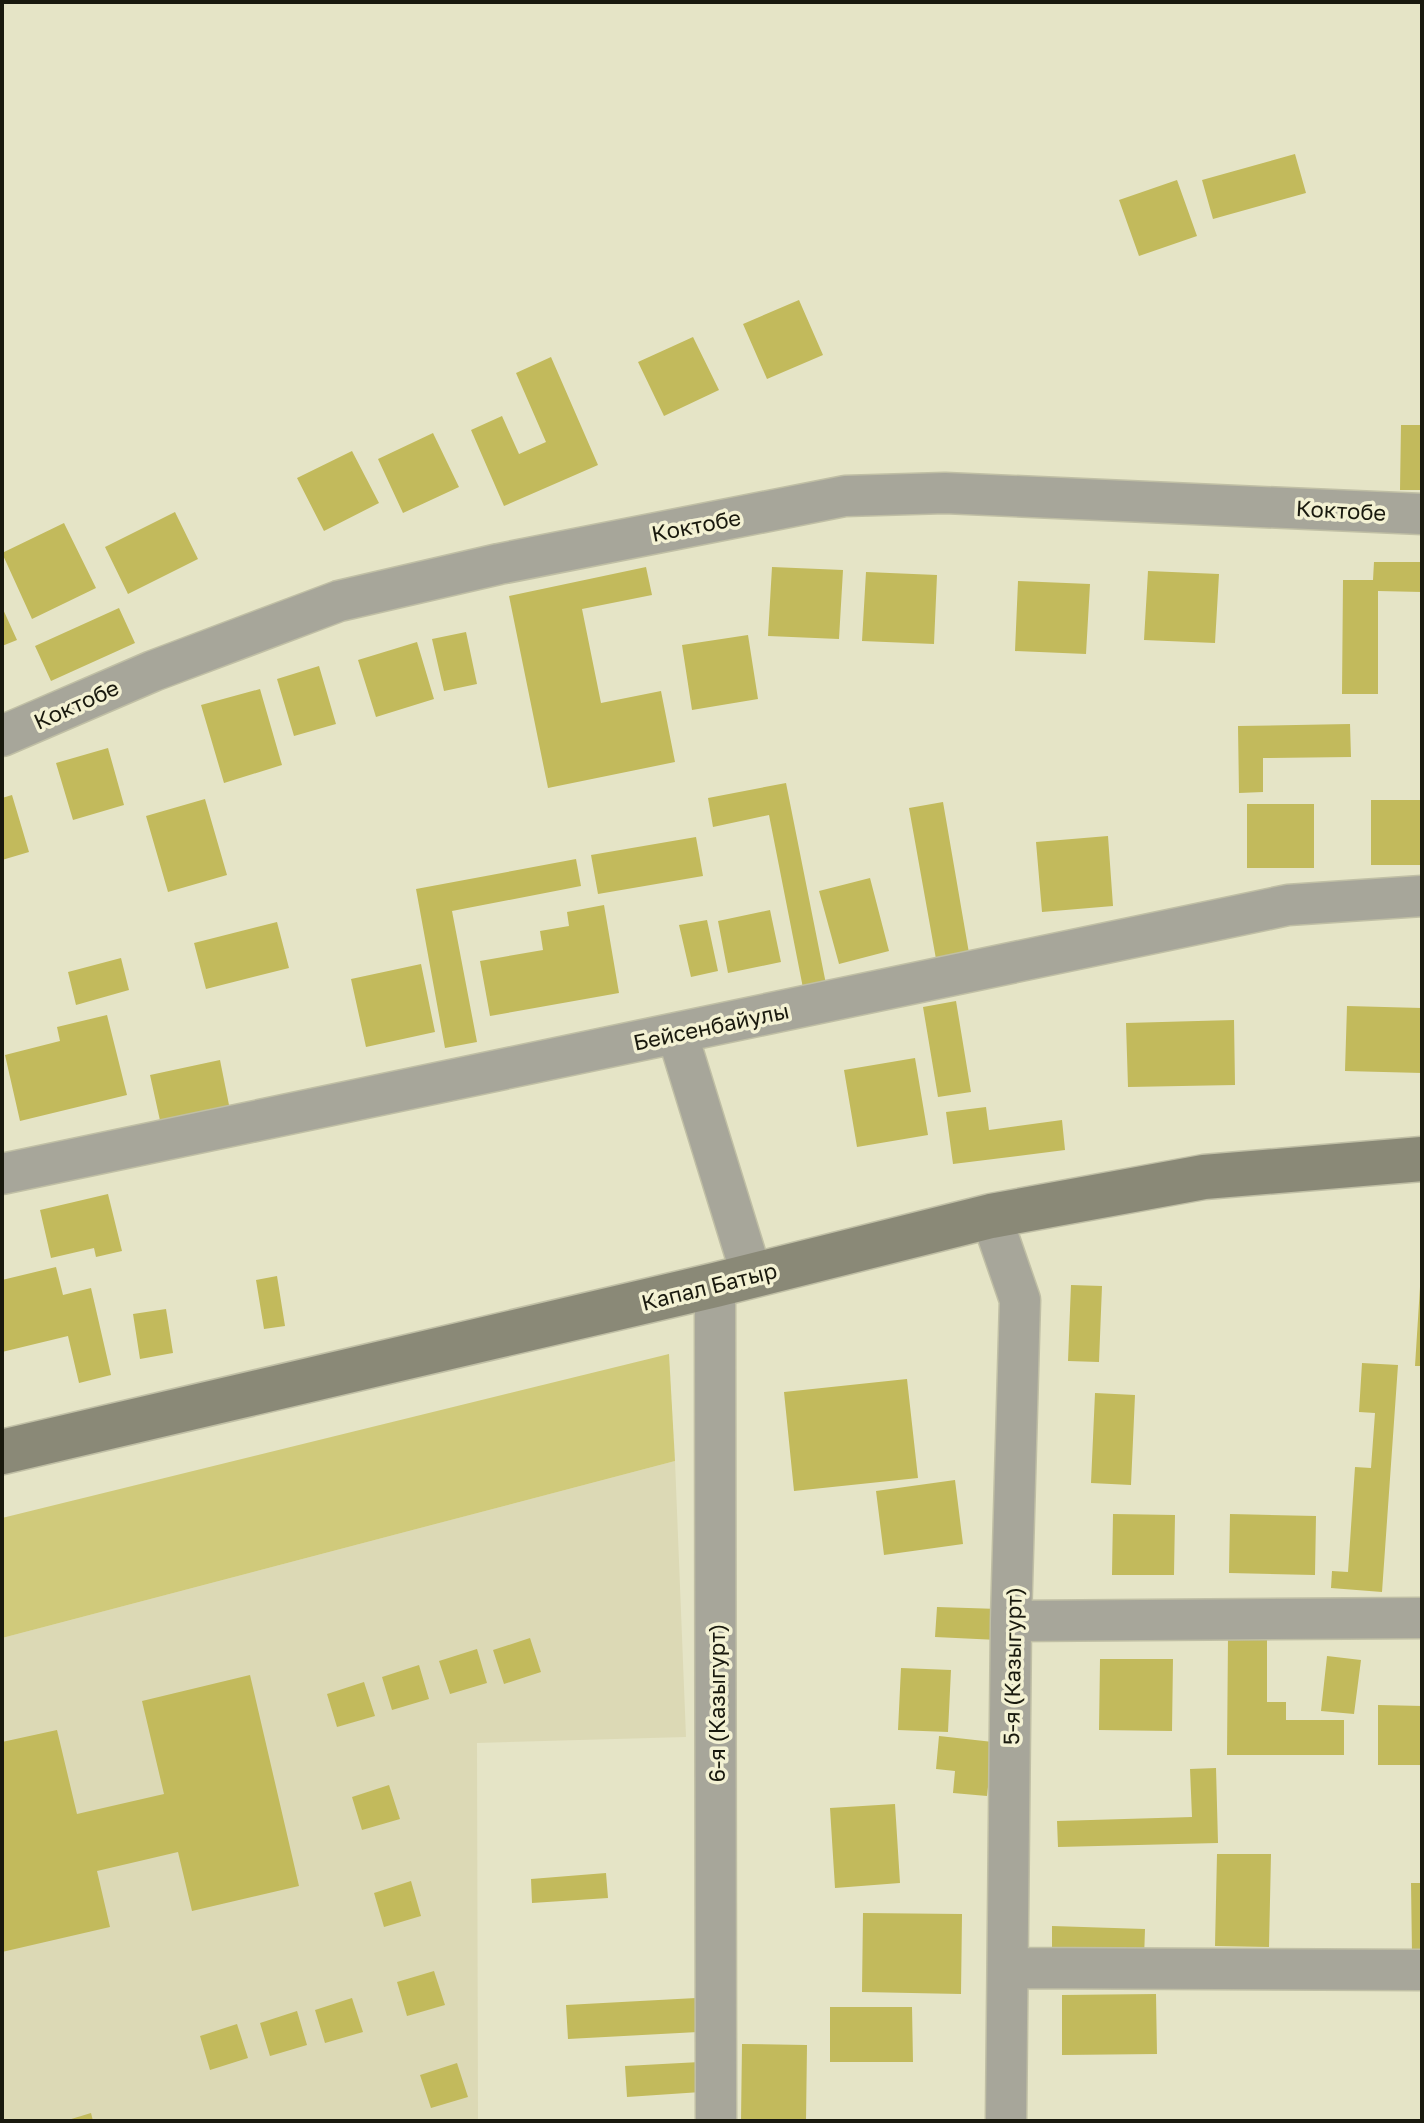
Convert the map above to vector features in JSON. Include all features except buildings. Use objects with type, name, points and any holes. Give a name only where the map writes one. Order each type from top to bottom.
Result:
[{"type":"main road","name":"Капал Батыр","points":[[2,1452],[734,1281],[991,1216],[1204,1177],[1422,1159]]},
{"type":"street","name":"Коктобе","points":[[2,736],[153,671],[339,601],[499,564],[845,496],[945,493],[1422,514]]},
{"type":"street","name":"Бейсенбайулы","points":[[2,1174],[1288,905],[1422,896]]},
{"type":"street","name":"6-я (Казыгурт)","points":[[677,1033],[734,1281],[716,2121]]},
{"type":"street","name":"5-я (Казыгурт)","points":[[991,1216],[1020,1300],[1011,1621],[1010,1968],[1006,2121]]},
{"type":"street","points":[[1011,1621],[1422,1618]]},
{"type":"street","points":[[1010,1968],[1422,1970]]},
{"type":"shaded area","points":[[669,1354],[675,1461],[2,1638],[2,1518]]},
{"type":"shaded area","points":[[675,1461],[686,1737],[477,1743],[478,2121],[2,2121],[2,1638]]}]
